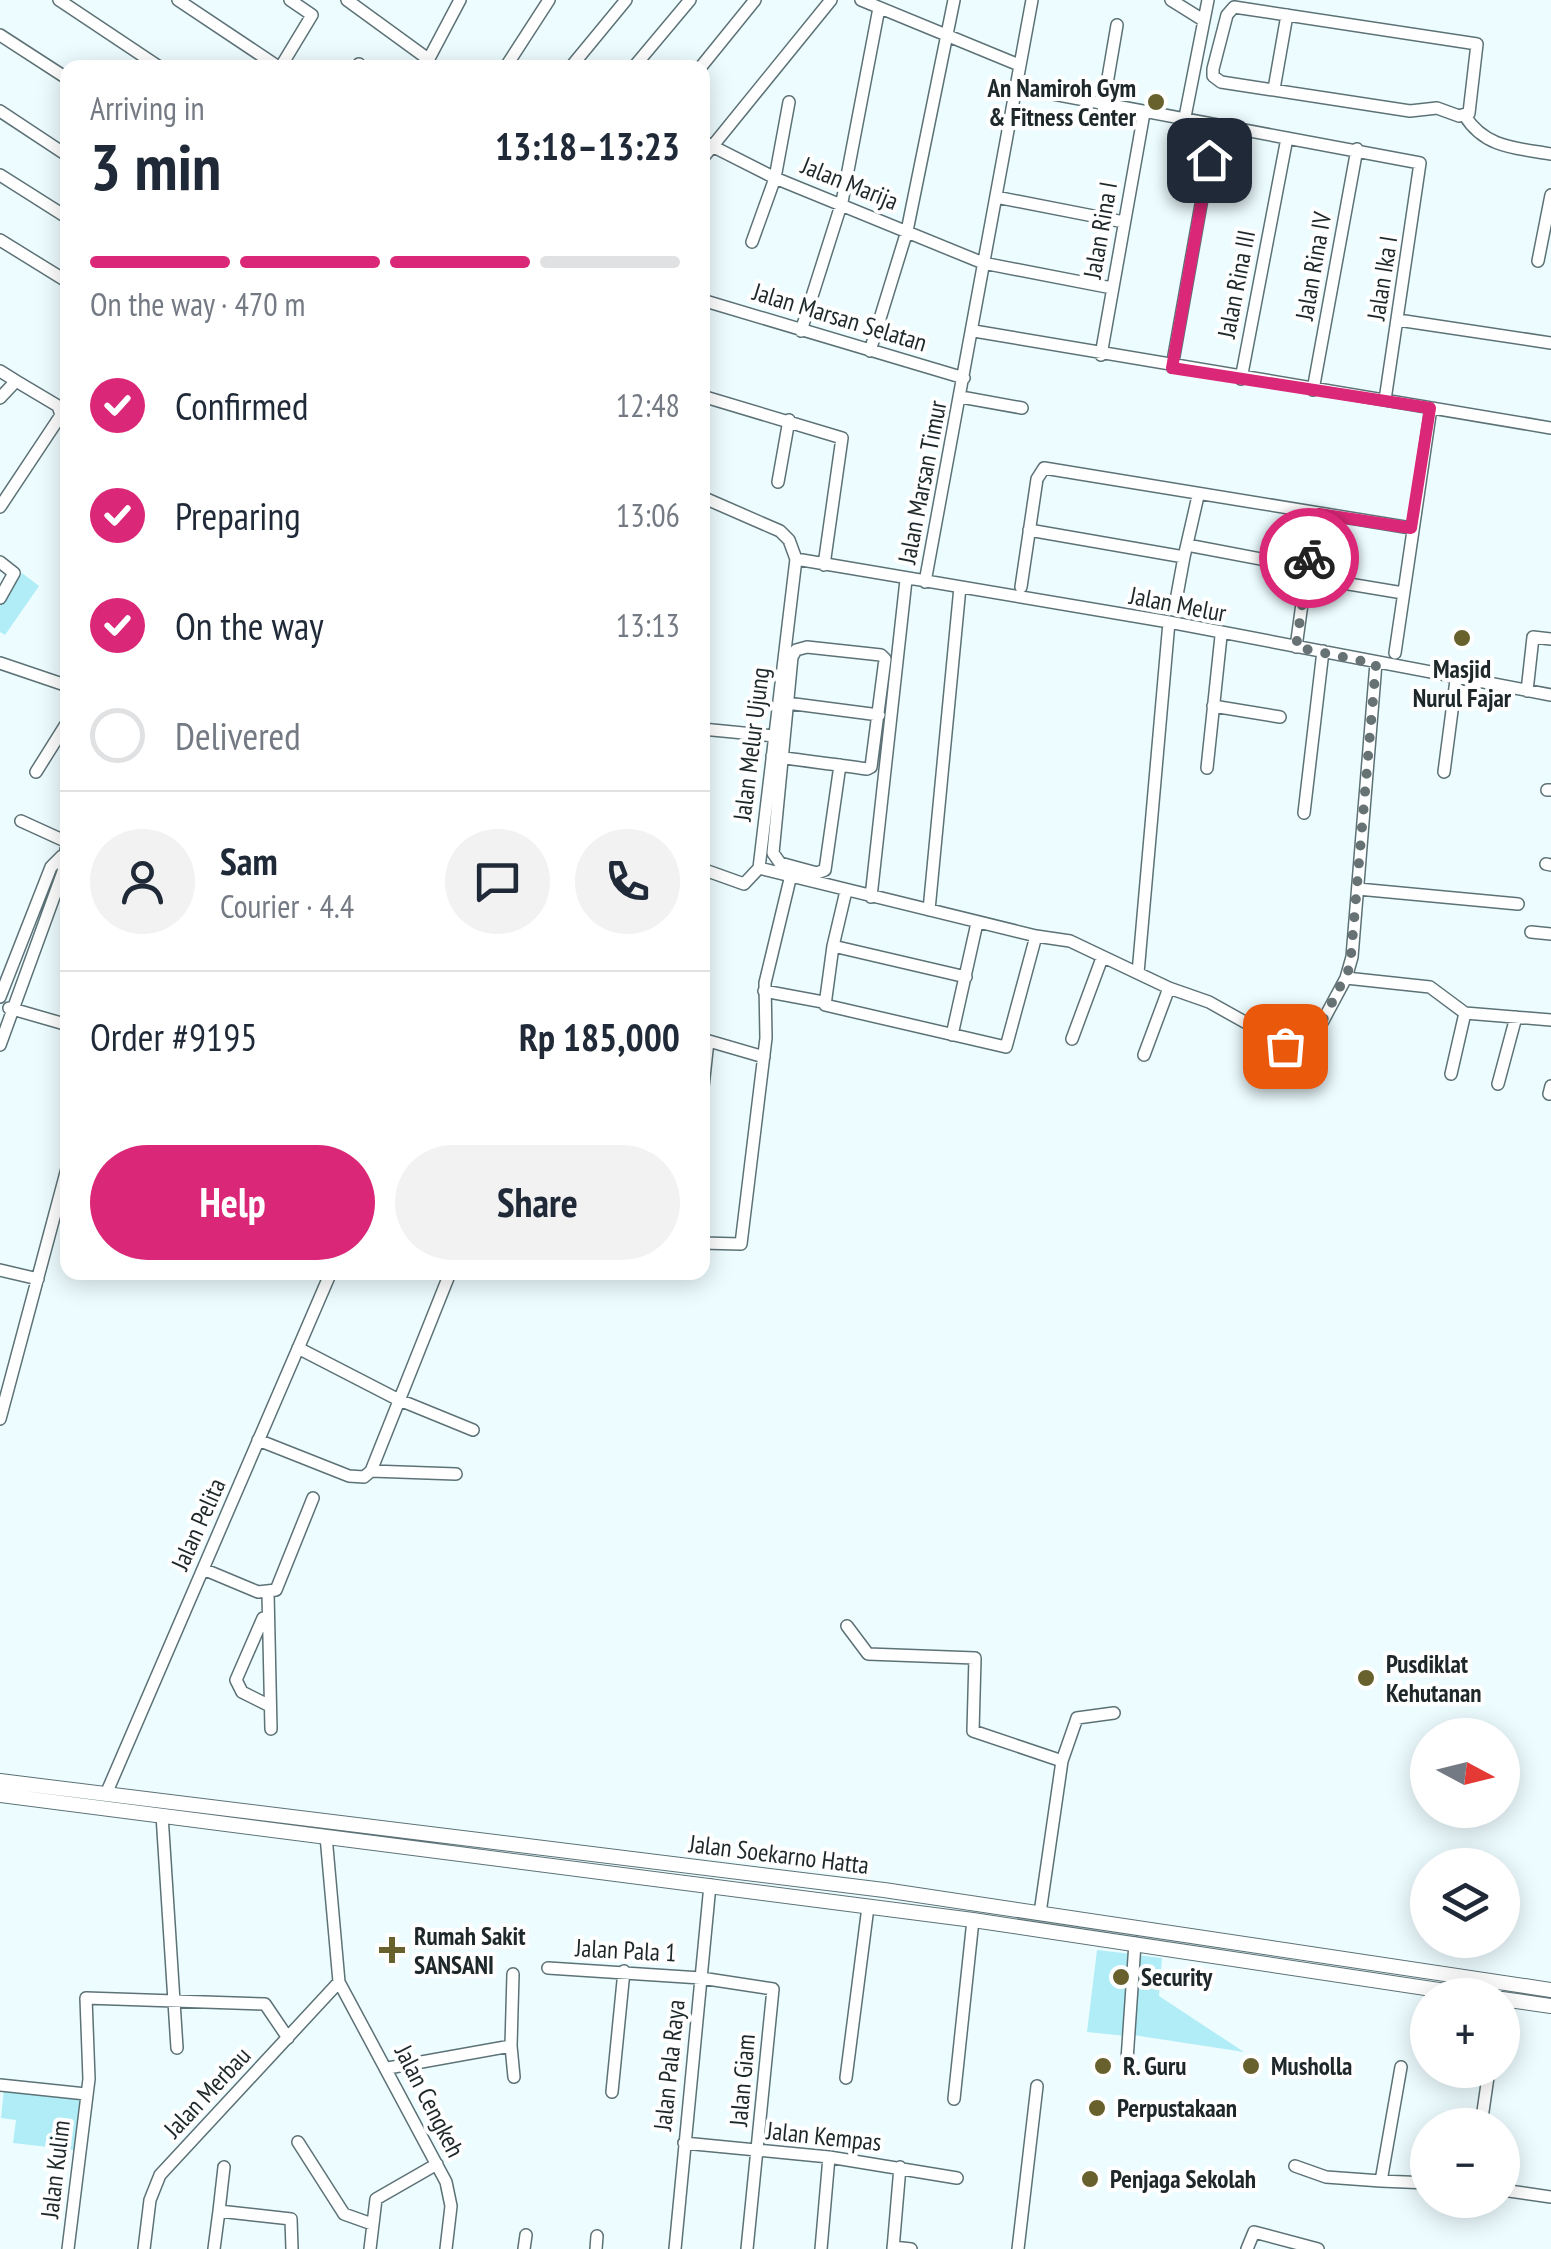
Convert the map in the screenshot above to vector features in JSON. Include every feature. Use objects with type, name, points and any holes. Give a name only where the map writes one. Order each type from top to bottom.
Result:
[{"type":"main road","name":"Jalan Soekarno Hatta","points":[[0,1780],[404,1828],[1040,1913],[1410,1984]]},
{"type":"main road","name":"Jalan Soekarno Hatta","points":[[0,1794],[1135,1942],[1207,1946],[1548,1988]]},
{"type":"main road","points":[[402,1847],[404,1828]]},
{"type":"main road","points":[[1520,2002],[1551,2006]]},
{"type":"street","points":[[59,0],[149,60]]},
{"type":"street","points":[[178,0],[268,60]]},
{"type":"street","points":[[285,60],[312,15],[290,0]]},
{"type":"street","points":[[348,0],[422,60]]},
{"type":"street","points":[[361,12],[370,0]]},
{"type":"street","points":[[428,60],[460,0]]},
{"type":"street","points":[[510,60],[549,0]]},
{"type":"street","points":[[577,60],[626,0]]},
{"type":"street","points":[[640,60],[690,0]]},
{"type":"street","points":[[706,60],[755,0]]},
{"type":"street","points":[[710,137],[830,0]]},
{"type":"street","points":[[861,0],[1018,65]]},
{"type":"street","points":[[870,351],[907,230],[954,0]]},
{"type":"street","name":"Jalan Marsan Timur","points":[[925,582],[1032,0]]},
{"type":"street","points":[[1171,0],[1204,20]]},
{"type":"street","points":[[1184,122],[1208,0]]},
{"type":"street","points":[[801,331],[842,202],[879,8]]},
{"type":"street","points":[[1466,116],[1471,108],[1478,44],[1231,9],[1213,69],[1221,82],[1410,112],[1437,108],[1466,116],[1477,134],[1491,142],[1551,154]]},
{"type":"street","points":[[1274,89],[1287,15]]},
{"type":"street","points":[[1103,106],[1117,26]]},
{"type":"street","points":[[0,35],[60,74]]},
{"type":"street","points":[[1015,87],[1184,122],[1357,149]]},
{"type":"street","points":[[752,242],[775,178],[789,102]]},
{"type":"street","points":[[1,114],[60,151]]},
{"type":"street","name":"Jalan Rina I","points":[[1101,355],[1144,114]]},
{"type":"street","points":[[1172,368],[1216,126]]},
{"type":"street","name":"Jalan Rina III","points":[[1242,379],[1286,138]]},
{"type":"street","name":"Jalan Marija","points":[[710,144],[775,178],[842,202],[983,263],[1112,288]]},
{"type":"street","name":"Jalan Ika I","points":[[1357,149],[1420,163],[1384,400]]},
{"type":"street","name":"Jalan Rina IV","points":[[1313,390],[1357,149]]},
{"type":"street","points":[[0,175],[60,213]]},
{"type":"street","points":[[1538,262],[1551,194]]},
{"type":"street","points":[[996,197],[1124,222]]},
{"type":"street","points":[[0,240],[60,277]]},
{"type":"street","name":"Jalan Marsan Selatan","points":[[710,303],[964,378]]},
{"type":"street","points":[[1398,320],[1551,344]]},
{"type":"street","points":[[974,331],[1172,368],[1551,428]]},
{"type":"street","points":[[0,371],[58,406],[60,412]]},
{"type":"street","points":[[0,398],[16,381]]},
{"type":"street","points":[[961,396],[1022,408]]},
{"type":"street","points":[[710,398],[839,435],[844,442],[824,565]]},
{"type":"street","points":[[1395,653],[1430,408]]},
{"type":"street","points":[[0,506],[60,416]]},
{"type":"street","points":[[778,482],[789,420]]},
{"type":"street","points":[[1021,587],[1038,473],[1044,468],[1411,528]]},
{"type":"street","points":[[1175,606],[1198,496]]},
{"type":"street","points":[[710,500],[780,531],[794,548],[796,560]]},
{"type":"street","points":[[1296,647],[1319,514]]},
{"type":"street","points":[[1030,530],[1186,551],[1403,593]]},
{"type":"street","name":"Jalan Melur","points":[[796,560],[1169,622],[1221,636],[1323,651],[1456,680],[1551,695]]},
{"type":"street","name":"Jalan Melur Ujung","points":[[759,868],[777,757],[774,736],[796,560]]},
{"type":"street","points":[[0,562],[14,573],[0,598]]},
{"type":"street","points":[[871,897],[906,580]]},
{"type":"street","points":[[929,910],[960,587]]},
{"type":"street","points":[[1138,973],[1169,622]]},
{"type":"street","points":[[1207,768],[1221,636]]},
{"type":"street","points":[[1527,692],[1533,637],[1551,640]]},
{"type":"street","points":[[777,757],[867,768],[874,763],[885,659],[881,655],[796,650],[777,757],[774,857],[780,864],[817,872],[826,870],[840,765]]},
{"type":"street","points":[[1304,814],[1323,651]]},
{"type":"street","points":[[0,662],[60,683]]},
{"type":"street","points":[[710,872],[744,884],[759,868],[977,924],[1070,941],[1169,988],[1209,1002],[1285,1046],[1299,1049],[1317,1032],[1346,978],[1358,889],[1376,664]]},
{"type":"street","points":[[1444,772],[1456,680]]},
{"type":"street","points":[[787,702],[879,715]]},
{"type":"street","points":[[1214,706],[1280,717]]},
{"type":"street","points":[[710,730],[774,736]]},
{"type":"street","points":[[36,772],[60,734]]},
{"type":"street","points":[[21,821],[60,839]]},
{"type":"street","points":[[0,1045],[4,1003],[21,942],[51,867],[60,858]]},
{"type":"street","points":[[710,1243],[741,1244],[764,1057],[764,992],[790,874]]},
{"type":"street","points":[[4,1003],[33,950],[60,877]]},
{"type":"street","points":[[1358,889],[1518,904]]},
{"type":"street","points":[[823,1002],[846,891]]},
{"type":"street","points":[[952,1035],[977,924]]},
{"type":"street","points":[[1531,932],[1551,934]]},
{"type":"street","points":[[764,992],[823,1002],[998,1047],[1009,1043],[1036,936]]},
{"type":"street","points":[[21,942],[33,950]]},
{"type":"street","points":[[834,946],[966,977]]},
{"type":"street","points":[[1072,1040],[1102,958]]},
{"type":"street","points":[[1346,978],[1438,990],[1465,1013],[1551,1020]]},
{"type":"street","points":[[1144,1055],[1169,988]]},
{"type":"street","points":[[4,1003],[60,1023]]},
{"type":"street","points":[[1451,1074],[1465,1013]]},
{"type":"street","points":[[1498,1084],[1516,1017]]},
{"type":"street","points":[[710,1041],[764,1057]]},
{"type":"street","points":[[0,1418],[60,1195]]},
{"type":"street","points":[[0,1270],[38,1279]]},
{"type":"street","name":"Jalan Pelita","points":[[106,1794],[328,1280]]},
{"type":"street","points":[[258,1440],[349,1476],[364,1476],[371,1470],[396,1398],[447,1280]]},
{"type":"street","points":[[298,1348],[396,1398],[474,1430]]},
{"type":"street","points":[[371,1470],[456,1474]]},
{"type":"street","points":[[271,1729],[265,1615],[268,1593],[282,1582],[314,1498]]},
{"type":"street","points":[[203,1569],[268,1593]]},
{"type":"street","points":[[265,1615],[236,1680],[242,1692],[268,1704]]},
{"type":"street","points":[[847,1626],[868,1654],[975,1658],[973,1731],[1062,1761]]},
{"type":"street","points":[[1040,1913],[1062,1761],[1077,1718],[1114,1713]]},
{"type":"street","points":[[162,1815],[177,2048]]},
{"type":"street","points":[[326,1836],[338,1982]]},
{"type":"street","name":"Jalan Pala Raya","points":[[675,2249],[710,1885]]},
{"type":"street","points":[[846,2078],[868,1907]]},
{"type":"street","points":[[954,2099],[973,1920]]},
{"type":"street","points":[[1127,2060],[1135,1942]]},
{"type":"street","name":"Jalan Pala 1","points":[[548,1968],[701,1978]]},
{"type":"street","points":[[612,2092],[624,1971]]},
{"type":"street","points":[[513,1974],[514,2077]]},
{"type":"street","name":"Jalan Giam","points":[[701,1978],[772,1989],[747,2249]]},
{"type":"street","name":"Jalan Merbau","points":[[144,2249],[155,2182],[338,1982]]},
{"type":"street","name":"Jalan Cengkeh","points":[[338,1982],[388,2068],[450,2194],[446,2249]]},
{"type":"street","name":"Jalan Kulim","points":[[68,2249],[86,2094],[90,2038],[86,1998],[173,1999]]},
{"type":"street","points":[[173,1999],[265,2004],[288,2038]]},
{"type":"street","points":[[388,2068],[511,2046]]},
{"type":"street","points":[[1381,2181],[1401,2066]]},
{"type":"street","points":[[0,2085],[86,2094]]},
{"type":"street","points":[[1018,2249],[1037,2086]]},
{"type":"street","points":[[298,2142],[344,2214],[372,2224]]},
{"type":"street","name":"Jalan Kempas","points":[[684,2143],[830,2157],[957,2178]]},
{"type":"street","points":[[821,2249],[830,2157]]},
{"type":"street","points":[[370,2249],[380,2195],[437,2164]]},
{"type":"street","points":[[1294,2166],[1326,2177],[1410,2183]]},
{"type":"street","points":[[214,2249],[224,2167]]},
{"type":"street","points":[[900,2167],[893,2248],[911,2249]]},
{"type":"street","points":[[1520,2193],[1551,2197]]},
{"type":"street","points":[[218,2211],[291,2219],[292,2249]]},
{"type":"street","points":[[1247,2249],[1254,2232],[1318,2249]]},
{"type":"street","points":[[524,2249],[526,2235]]},
{"type":"shaded area","points":[[22,573],[39,586],[5,635],[0,632],[0,605]]},
{"type":"shaded area","points":[[1097,1950],[1132,1954],[1123,2023],[1126,2036],[1087,2032]]},
{"type":"shaded area","points":[[1137,1955],[1162,1958],[1159,1996],[1244,2052],[1133,2035]]},
{"type":"shaded area","points":[[4,2089],[81,2097],[74,2150],[13,2143],[16,2120],[1,2118]]},
{"type":"way so far","points":[[1285,1046],[1299,1049],[1317,1032],[1350,967],[1376,664],[1296,647],[1309,558]]},
{"type":"place","name":"An Namiroh Gym & Fitness Center","points":[[1156,102]]},
{"type":"place","name":"Masjid Nurul Fajar","points":[[1462,638]]},
{"type":"place","name":"Pusdiklat Kehutanan","points":[[1366,1678]]},
{"type":"place","name":"Rumah Sakit SANSANI","points":[[392,1950]]},
{"type":"place","name":"Security","points":[[1121,1977]]},
{"type":"place","name":"R. Guru","points":[[1103,2066]]},
{"type":"place","name":"Musholla","points":[[1251,2066]]},
{"type":"place","name":"Perpustakaan","points":[[1097,2108]]},
{"type":"place","name":"Penjaga Sekolah","points":[[1090,2179]]},
{"type":"route","points":[[1209,160],[1172,368],[1430,408],[1411,528],[1319,514],[1309,558]]}]
